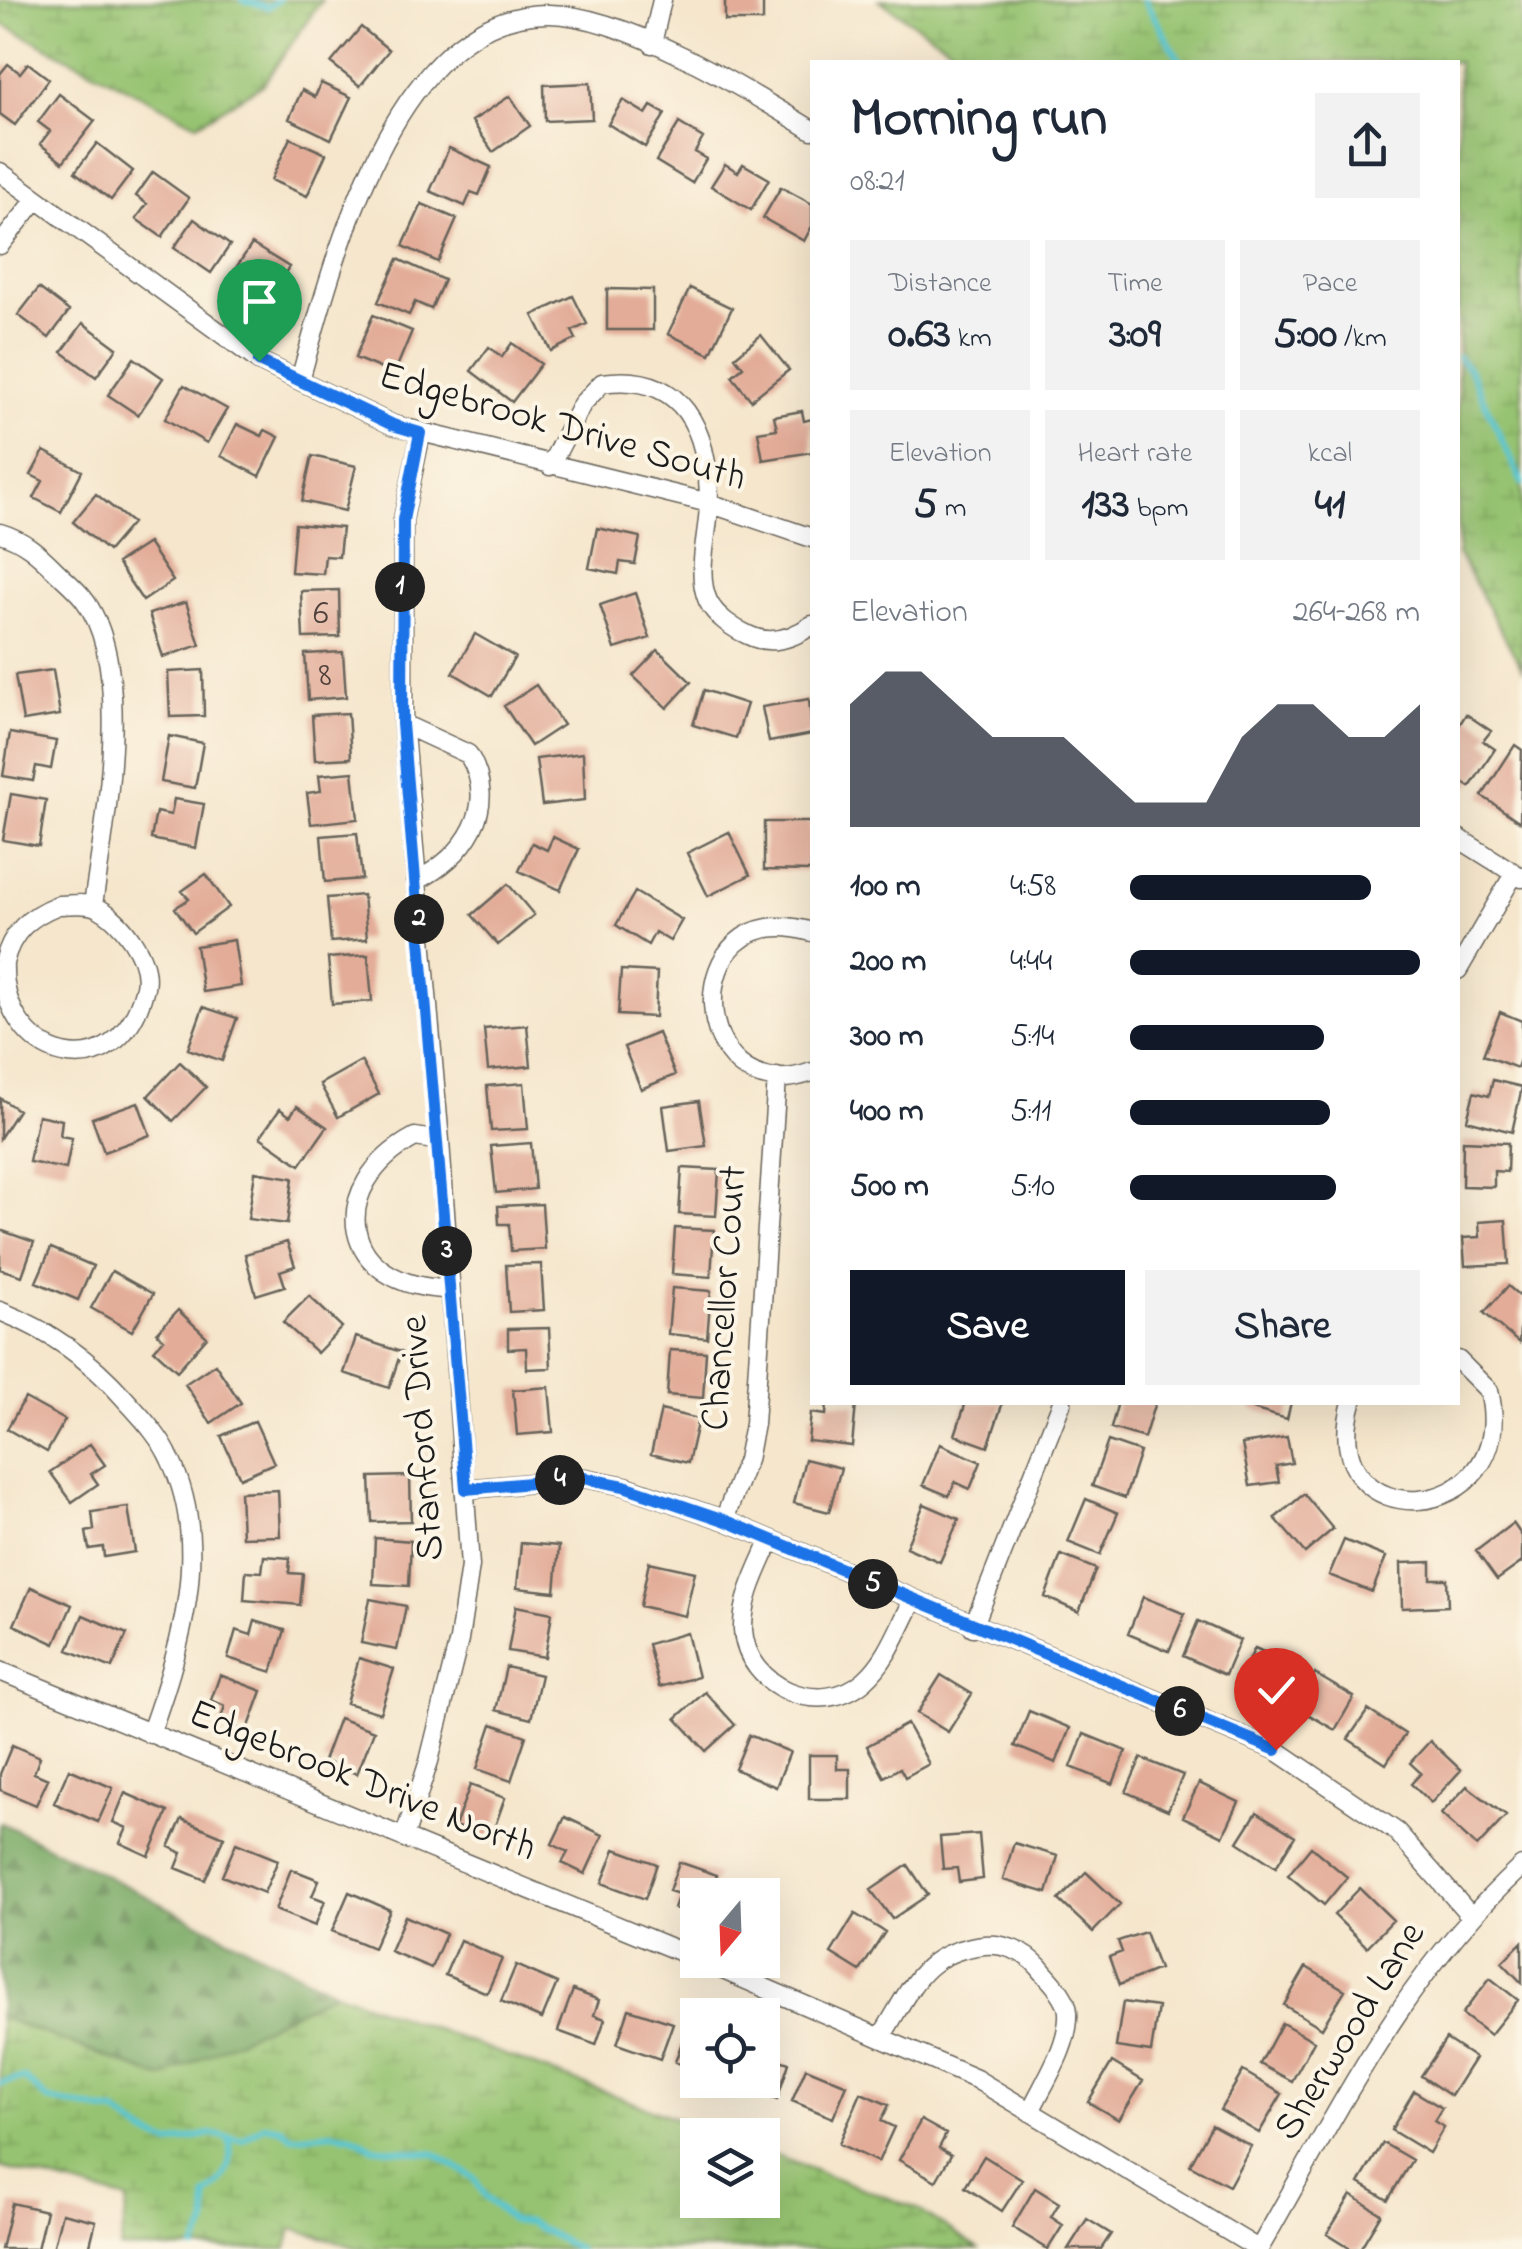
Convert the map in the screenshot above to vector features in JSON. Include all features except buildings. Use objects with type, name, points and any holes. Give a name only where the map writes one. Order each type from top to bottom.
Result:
[{"type":"street","points":[[508,22],[516,0]]},
{"type":"street","points":[[652,44],[662,0]]},
{"type":"street","points":[[300,380],[330,274],[398,114],[442,57],[482,30],[549,14],[626,30],[762,99],[810,129]]},
{"type":"street","name":"Edgebrook Drive South","points":[[0,172],[259,361],[393,425],[709,503],[810,537]]},
{"type":"street","points":[[0,246],[35,201]]},
{"type":"street","points":[[550,466],[582,404],[602,383],[650,382],[674,396],[691,418],[705,450],[709,503],[703,585],[716,614],[756,639],[792,638],[810,626]]},
{"type":"street","name":"Stanford Drive","points":[[405,1835],[429,1760],[458,1640],[470,1566],[440,1140],[402,724],[403,520],[420,433]]},
{"type":"street","points":[[0,533],[34,549],[85,600],[100,637],[112,692],[112,766],[93,905]]},
{"type":"street","points":[[402,724],[468,754],[482,787],[472,832],[462,849],[442,868],[416,881]]},
{"type":"street","points":[[1460,839],[1518,876],[1460,967]]},
{"type":"street","points":[[58,905],[93,905],[118,922],[141,958],[147,978],[138,1014],[116,1042],[86,1054],[68,1054],[21,1036],[2,1006],[1,980],[13,937],[33,915],[58,905]]},
{"type":"street","points":[[810,931],[794,927],[768,928],[744,939],[725,957],[713,980],[710,1006],[716,1032],[731,1054],[752,1070],[777,1078],[810,1072]]},
{"type":"street","name":"Chancellor Court","points":[[724,1520],[747,1460],[754,1424],[777,1078]]},
{"type":"street","points":[[440,1140],[415,1137],[376,1163],[359,1199],[356,1234],[369,1260],[384,1275],[418,1288],[450,1288]]},
{"type":"street","points":[[0,1311],[42,1328],[107,1379],[170,1456],[186,1498],[190,1557],[184,1618],[175,1666],[150,1734]]},
{"type":"street","points":[[1351,1405],[1345,1436],[1347,1453],[1366,1482],[1382,1492],[1418,1502],[1446,1496],[1472,1479],[1490,1444],[1489,1391],[1460,1362]]},
{"type":"street","points":[[973,1627],[1061,1405]]},
{"type":"street","points":[[466,1489],[584,1478],[624,1486],[724,1520],[1276,1750],[1397,1832],[1470,1914]]},
{"type":"street","points":[[770,1542],[746,1601],[744,1635],[752,1660],[781,1689],[812,1698],[856,1687],[878,1666],[912,1601]]},
{"type":"street","name":"Edgebrook Drive North","points":[[0,1671],[680,1951]]},
{"type":"street","name":"Sherwood Lane","points":[[1258,2249],[1407,1994],[1470,1914],[1522,1866]]},
{"type":"street","points":[[881,2036],[919,1976],[954,1949],[998,1944],[1030,1958],[1062,1994],[1068,2010],[1064,2041],[1030,2112]]},
{"type":"street","name":"Edgebrook Drive North","points":[[744,1978],[976,2079],[1258,2249]]},
{"type":"green space","points":[[0,0],[322,0],[263,84],[197,124],[0,23]]},
{"type":"green space","points":[[879,0],[1522,0],[1522,668],[1460,558],[1460,60],[969,60]]},
{"type":"green space","points":[[0,1822],[335,1992],[161,2078],[0,2017]]},
{"type":"green space","points":[[335,1992],[680,2120],[680,2218],[780,2218],[780,2157],[916,2208],[978,2249],[361,2249],[292,2228],[287,2249],[120,2249],[128,2200],[0,2167],[0,2017],[161,2078]]},
{"type":"waterway","points":[[243,0],[267,7],[279,0]]},
{"type":"waterway","points":[[1144,0],[1180,60]]},
{"type":"waterway","points":[[1460,359],[1469,369],[1522,483]]},
{"type":"waterway","points":[[0,2083],[24,2078],[48,2100],[116,2113],[146,2134],[170,2144],[209,2134],[242,2140],[265,2125],[281,2128],[292,2137],[332,2133],[352,2136],[372,2147],[436,2154],[474,2178],[487,2199],[512,2221],[529,2223],[578,2249]]},
{"type":"waterway","points":[[195,2249],[207,2223],[206,2196],[219,2184],[229,2164],[229,2139]]},
{"type":"route","points":[[259,361],[393,425],[420,433],[403,520],[402,724],[440,1140],[466,1489],[584,1478],[624,1486],[724,1520],[1276,1750]]}]
